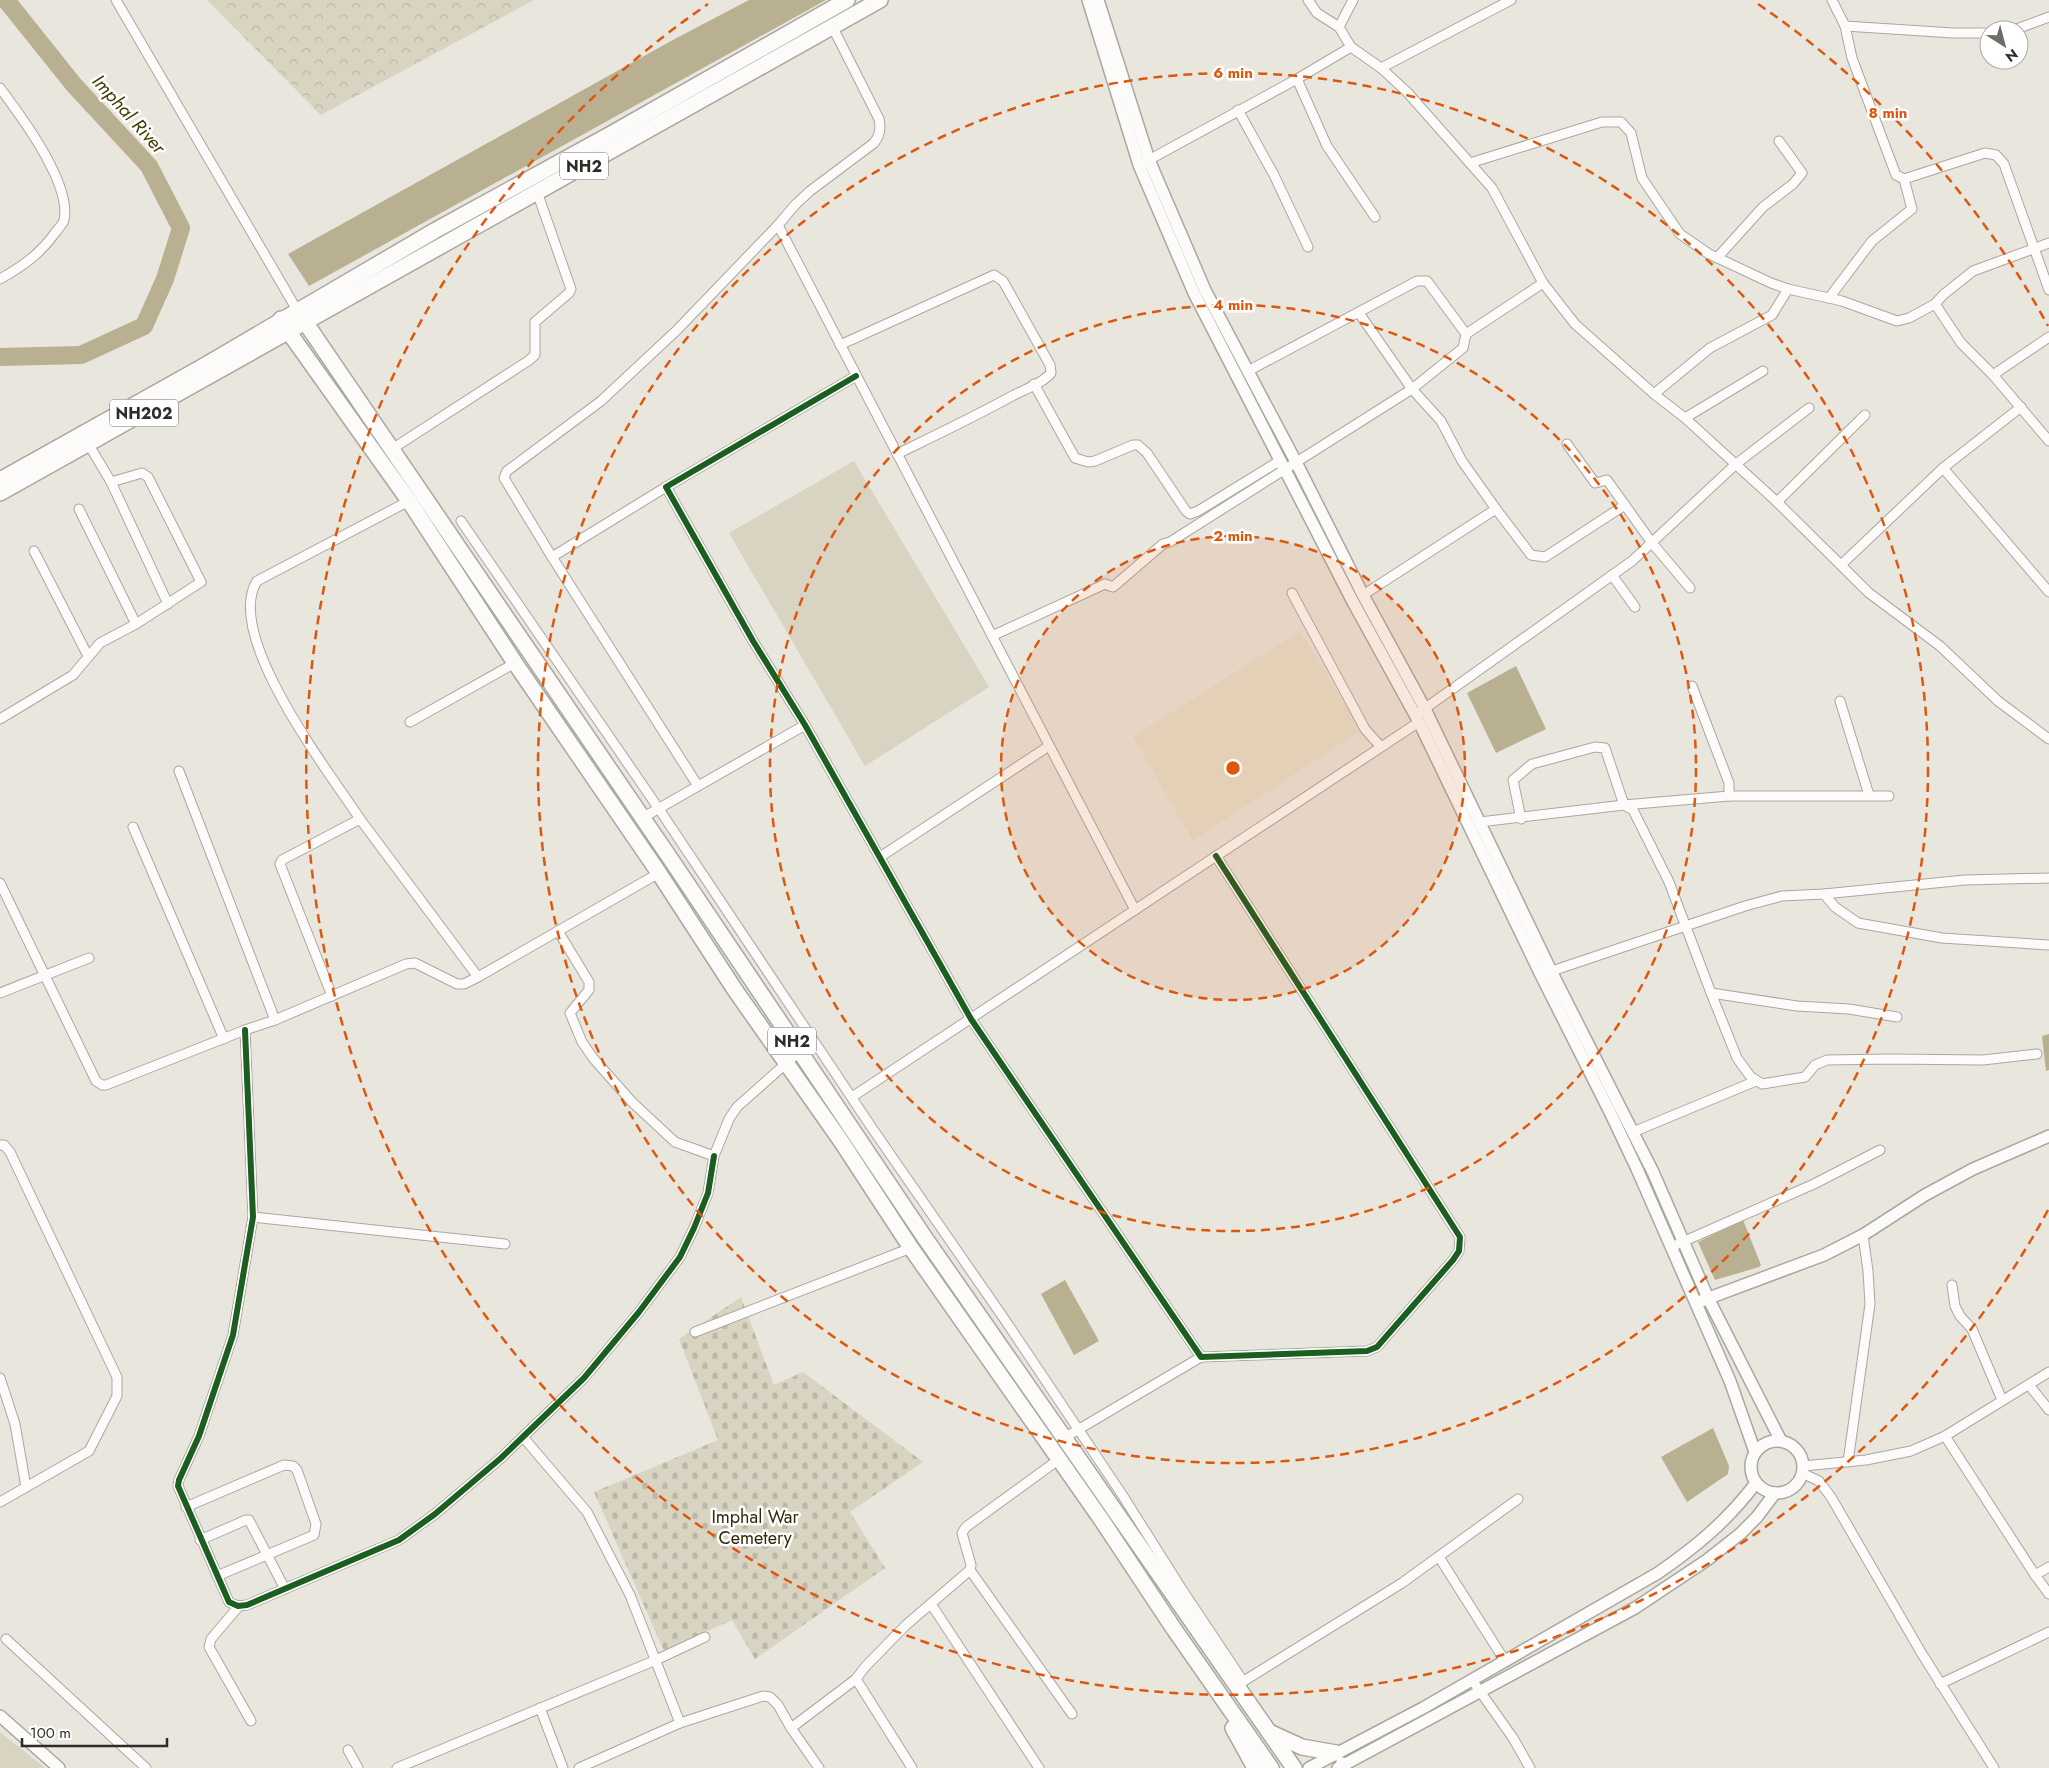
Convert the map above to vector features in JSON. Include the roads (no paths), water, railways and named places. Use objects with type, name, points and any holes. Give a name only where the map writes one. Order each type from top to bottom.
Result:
[{"type":"highway","name":"NH2","points":[[847,0],[285,325],[409,501],[515,663],[659,873],[735,990],[841,1141],[911,1248],[1058,1460],[1102,1519],[1221,1698],[1271,1768]]},
{"type":"highway","name":"NH2","points":[[300,316],[537,192],[880,0]]},
{"type":"highway","name":"NH2","points":[[300,316],[925,1238],[1071,1434],[1239,1684],[1267,1731],[1294,1768]]},
{"type":"highway","name":"NH202","points":[[0,493],[86,439],[285,325]]},
{"type":"highway","name":"NH202","points":[[0,480],[86,439]]},
{"type":"highway","points":[[559,727],[573,717]]},
{"type":"highway","points":[[1221,1698],[1232,1727],[1255,1768]]},
{"type":"highway","points":[[1267,1731],[1340,1764]]},
{"type":"main road","points":[[1088,0],[1144,163],[1200,292],[1283,464],[1353,602],[1480,822],[1546,973],[1671,1247],[1738,1402],[1755,1452]]},
{"type":"main road","points":[[1098,0],[1144,163]]},
{"type":"main road","points":[[1200,292],[1248,371],[1296,462],[1363,595],[1546,973],[1633,1132],[1684,1241],[1708,1298],[1781,1441]]},
{"type":"main road","points":[[1695,1304],[1799,1265],[1862,1236],[1925,1195],[1973,1169],[2049,1136]]},
{"type":"main road","points":[[1772,1441],[1790,1444],[1801,1457],[1803,1470],[1800,1479],[1794,1487],[1785,1492],[1774,1493],[1765,1490],[1756,1484],[1751,1474],[1751,1462],[1755,1452],[1763,1445],[1772,1441]]},
{"type":"main road","points":[[1340,1764],[1423,1708],[1626,1593],[1686,1554],[1730,1516],[1756,1484]]},
{"type":"main road","points":[[1309,1768],[1340,1764],[1480,1693],[1635,1608],[1707,1560],[1740,1534],[1757,1517],[1774,1493]]},
{"type":"main road","points":[[0,1716],[58,1768]]},
{"type":"street","points":[[116,0],[300,316]]},
{"type":"street","points":[[1308,0],[1317,14],[1339,27],[1351,47],[1381,68],[1407,92],[1492,188],[1543,283],[1575,324],[1736,464],[1869,593],[1940,646],[1998,701],[2049,738]]},
{"type":"street","points":[[1339,27],[1353,0]]},
{"type":"street","points":[[1381,68],[1511,0]]},
{"type":"street","points":[[1832,0],[1845,26],[1852,58],[1896,175],[1904,179],[1985,153],[1996,155],[2004,164],[2049,290]]},
{"type":"street","points":[[2029,24],[2049,17]]},
{"type":"street","points":[[1845,26],[1979,33]]},
{"type":"street","points":[[698,786],[504,478],[507,471],[601,401],[677,330],[810,191],[874,143],[881,128],[879,119],[833,28]]},
{"type":"street","points":[[1144,163],[1297,79],[1351,47]]},
{"type":"street","points":[[1297,79],[1327,146],[1376,217]]},
{"type":"street","points":[[0,88],[24,121],[54,171],[64,202],[64,221],[48,243],[25,265],[0,279]]},
{"type":"street","points":[[1238,110],[1274,175],[1308,247]]},
{"type":"street","points":[[1470,163],[1602,122],[1621,122],[1631,133],[1642,178],[1680,234],[1717,258],[1788,289],[1842,301],[1897,321],[1909,318],[1935,304],[1943,295],[1973,272],[2049,243]]},
{"type":"street","points":[[1717,258],[1763,207],[1793,184],[1802,173],[1779,141]]},
{"type":"street","points":[[1829,298],[1872,241],[1912,209],[1904,179]]},
{"type":"street","points":[[392,450],[528,361],[534,355],[535,322],[569,293],[571,289],[537,192]]},
{"type":"street","points":[[778,225],[1135,910]]},
{"type":"street","points":[[840,345],[994,275],[1004,281],[1050,365],[1051,373],[1048,376],[966,421],[897,454]]},
{"type":"street","points":[[1034,384],[1075,458],[1088,462],[1095,461],[1133,444],[1138,445],[1147,454],[1186,511],[1190,514],[1283,464],[1296,462],[1412,389],[1464,348],[1466,334],[1427,281],[1417,281],[1248,371]]},
{"type":"street","points":[[1466,334],[1543,283]]},
{"type":"street","points":[[1654,394],[1710,348],[1772,315],[1788,289]]},
{"type":"street","points":[[1935,304],[1961,343],[1993,375],[2049,442]]},
{"type":"street","points":[[1359,313],[1412,389],[1441,421],[1462,461],[1530,555],[1545,557],[1625,505]]},
{"type":"street","points":[[1993,375],[2049,337]]},
{"type":"street","points":[[1685,418],[1763,371]]},
{"type":"street","points":[[552,557],[666,487],[856,376]]},
{"type":"street","points":[[1841,565],[1942,468],[2020,407]]},
{"type":"street","points":[[852,1097],[1381,747],[1420,716],[1632,562],[1736,464],[1809,408]]},
{"type":"street","points":[[1777,502],[1865,415]]},
{"type":"street","points":[[86,439],[111,482],[168,604]]},
{"type":"street","points":[[1567,444],[1595,483],[1607,480],[1652,543],[1690,588]]},
{"type":"street","points":[[992,636],[1105,584],[1113,587],[1163,544],[1170,542],[1283,464]]},
{"type":"street","points":[[1942,468],[2049,592]]},
{"type":"street","points":[[0,719],[73,675],[102,641],[136,624],[198,585],[200,580],[146,474],[142,473],[111,482]]},
{"type":"street","points":[[666,487],[753,641],[805,725],[971,1019],[1201,1357]]},
{"type":"street","points":[[409,501],[257,581],[252,589],[249,601],[256,644],[270,678],[286,707],[360,819],[478,978]]},
{"type":"street","points":[[79,509],[136,624]]},
{"type":"street","points":[[1363,595],[1496,509]]},
{"type":"street","points":[[461,521],[1004,1320],[1071,1434],[1201,1357],[1358,1352],[1373,1349],[1459,1251],[1460,1236],[1216,856]]},
{"type":"street","points":[[34,551],[88,656]]},
{"type":"street","points":[[1612,575],[1635,607]]},
{"type":"street","points":[[1292,594],[1365,729],[1381,747]]},
{"type":"street","points":[[410,722],[515,663]]},
{"type":"street","points":[[1692,686],[1729,783],[1729,796]]},
{"type":"street","points":[[1840,701],[1869,795]]},
{"type":"street","points":[[642,818],[805,725]]},
{"type":"street","points":[[880,857],[1049,746]]},
{"type":"street","points":[[1521,819],[1513,780],[1532,764],[1595,747],[1605,748],[1624,805],[1633,810],[1669,882],[1710,993],[1737,1058],[1756,1081],[1762,1084],[1805,1077],[1815,1065],[1827,1060],[1890,1058],[1983,1060],[2037,1054]]},
{"type":"street","points":[[179,771],[275,1020]]},
{"type":"street","points":[[1480,822],[1521,819],[1624,805],[1729,796],[1889,796]]},
{"type":"street","points":[[332,996],[280,864],[282,860],[360,819]]},
{"type":"street","points":[[133,827],[224,1038]]},
{"type":"street","points":[[0,883],[96,1081],[106,1085],[224,1038],[275,1020],[411,962],[460,985],[478,978],[659,873]]},
{"type":"street","points":[[1546,973],[1782,896],[1824,894],[1965,880],[2049,878]]},
{"type":"street","points":[[1824,894],[1835,907],[1858,923],[1942,938],[2049,945]]},
{"type":"street","points":[[558,931],[589,982],[589,990],[570,1010],[570,1016],[582,1042],[593,1058],[632,1102],[675,1142],[714,1156]]},
{"type":"street","points":[[0,993],[90,958]]},
{"type":"street","points":[[1710,993],[1797,1006],[1849,1009],[1897,1017]]},
{"type":"street","points":[[245,1030],[253,1217],[233,1335],[199,1436],[179,1480],[178,1491],[229,1602],[239,1606],[285,1589],[399,1540],[435,1514],[501,1458],[584,1378],[639,1312],[680,1257],[708,1193],[714,1156],[729,1119],[737,1107],[799,1052]]},
{"type":"street","points":[[1633,1132],[1756,1081]]},
{"type":"street","points":[[0,1145],[10,1152],[117,1377],[119,1387],[118,1396],[89,1451],[0,1502]]},
{"type":"street","points":[[1671,1247],[1814,1184],[1880,1150]]},
{"type":"street","points":[[253,1217],[505,1244]]},
{"type":"street","points":[[1848,1462],[1870,1304],[1868,1271],[1862,1236]]},
{"type":"street","points":[[695,1332],[911,1248]]},
{"type":"street","points":[[1952,1285],[1955,1306],[1960,1316],[1972,1329],[2002,1400]]},
{"type":"street","points":[[1803,1470],[1911,1451],[1945,1436],[2049,1372]]},
{"type":"street","points":[[0,1378],[15,1424],[26,1487]]},
{"type":"street","points":[[2029,1385],[2049,1410]]},
{"type":"street","points":[[1945,1436],[2049,1594]]},
{"type":"street","points":[[523,1437],[587,1512],[630,1595],[680,1723]]},
{"type":"street","points":[[791,1728],[856,1678],[864,1667],[906,1625],[970,1570],[971,1565],[962,1533],[966,1527],[1058,1460]]},
{"type":"street","points":[[186,1507],[284,1466],[293,1466],[297,1470],[316,1524],[316,1532],[313,1536],[217,1576]]},
{"type":"street","points":[[1803,1470],[1819,1481],[1831,1497],[1940,1684],[1994,1768]]},
{"type":"street","points":[[1239,1684],[1355,1613],[1439,1557],[1518,1500]]},
{"type":"street","points":[[200,1540],[248,1520],[251,1521],[285,1589]]},
{"type":"street","points":[[1439,1557],[1505,1662]]},
{"type":"street","points":[[2035,1575],[2049,1567]]},
{"type":"street","points":[[970,1570],[1072,1714]]},
{"type":"street","points":[[931,1604],[1039,1768]]},
{"type":"street","points":[[239,1606],[211,1639],[209,1647],[252,1721]]},
{"type":"street","points":[[1940,1684],[2049,1632]]},
{"type":"street","points":[[397,1768],[656,1660],[705,1637]]},
{"type":"street","points":[[6,1639],[146,1768]]},
{"type":"street","points":[[856,1678],[912,1768]]},
{"type":"street","points":[[1472,1680],[1513,1738],[1530,1768]]},
{"type":"street","points":[[579,1768],[680,1723],[763,1696],[770,1697],[778,1705],[791,1728],[819,1768]]},
{"type":"street","points":[[540,1708],[563,1768]]},
{"type":"street","points":[[348,1750],[358,1768]]},
{"type":"waterway","name":"Imphal River","points":[[0,357],[81,355],[144,326],[165,279],[181,228],[149,166],[74,85],[6,0]]},
{"type":"park label","name":"Imphal War Cemetery","points":[[755,1527]]}]
